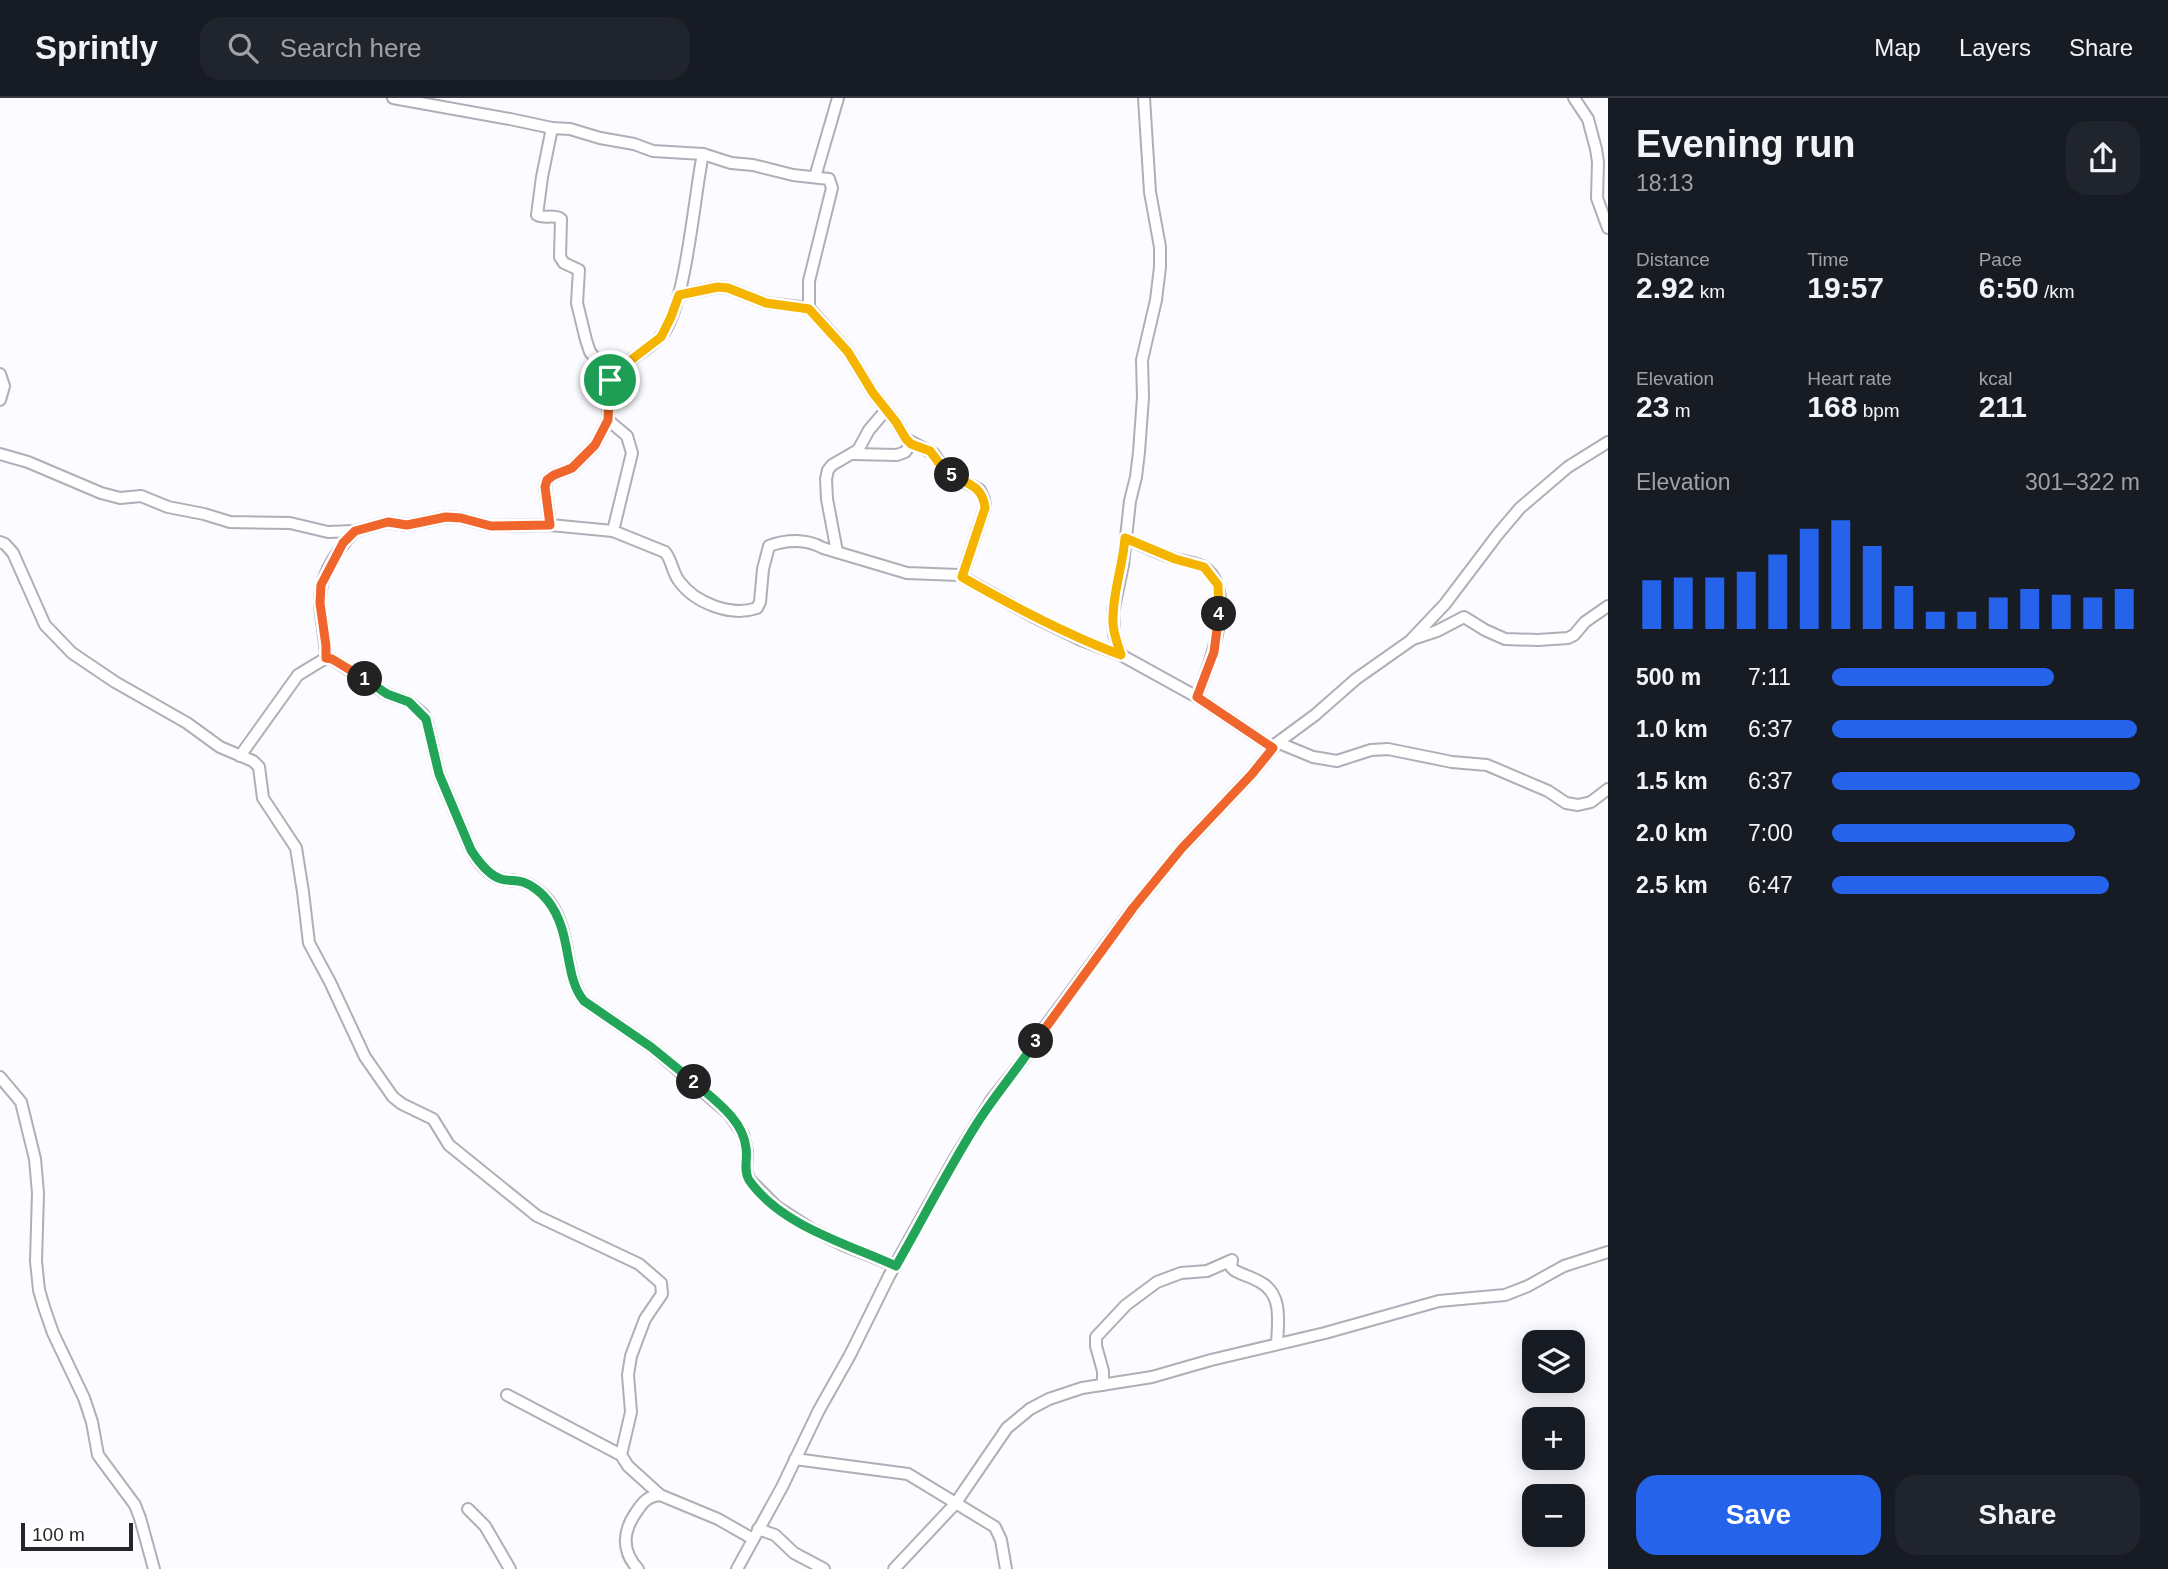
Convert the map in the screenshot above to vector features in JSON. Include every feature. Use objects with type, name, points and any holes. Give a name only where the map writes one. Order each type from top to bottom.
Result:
[{"type":"street","points":[[393,98],[552,128],[570,129],[653,151],[704,154],[731,163],[829,179],[832,188],[809,281],[809,309]]},
{"type":"street","points":[[815,177],[838,98]]},
{"type":"street","points":[[1121,655],[1114,634],[1113,612],[1123,565],[1139,452],[1143,397],[1142,360],[1158,290],[1160,267],[1160,247],[1150,192],[1144,98]]},
{"type":"street","points":[[1574,98],[1588,119],[1596,149],[1597,198],[1608,228]]},
{"type":"street","points":[[552,128],[537,215],[561,219],[561,257],[564,263],[579,270],[577,303],[586,340],[590,352],[610,380]]},
{"type":"street","points":[[550,525],[545,487],[547,480],[572,468],[595,445],[608,420],[610,380],[614,373],[661,337],[668,324],[679,295],[704,154]]},
{"type":"street","points":[[679,295],[718,287],[728,288],[766,303],[809,309],[848,352],[902,435],[911,444],[930,451],[946,472],[982,494],[985,508],[962,577]]},
{"type":"street","points":[[0,374],[4,386],[0,400]]},
{"type":"street","points":[[837,552],[827,499],[828,470],[861,446],[869,430],[886,410]]},
{"type":"street","points":[[608,420],[627,436],[632,453],[613,531]]},
{"type":"street","points":[[737,1569],[896,1266],[969,1136],[992,1099],[1133,908],[1182,848],[1276,745],[1356,679],[1410,640],[1445,604],[1520,508],[1568,467],[1608,442]]},
{"type":"street","points":[[853,454],[897,455],[905,452],[911,444]]},
{"type":"street","points":[[0,454],[28,462],[101,493],[120,498],[141,496],[168,507],[225,521],[290,523],[328,532],[355,531],[388,522],[407,525],[446,517],[491,526],[550,525],[613,531],[665,552],[683,586],[702,600],[717,607],[734,610],[757,608],[761,602],[763,569],[769,546],[805,541],[908,573],[946,573],[962,577],[1032,616],[1081,640],[1121,655],[1276,745],[1313,757],[1337,761],[1371,750],[1388,749],[1452,762],[1487,765],[1548,791],[1566,803],[1578,806],[1591,803],[1608,789]]},
{"type":"street","points":[[326,658],[320,603],[321,585],[343,543],[355,531]]},
{"type":"street","points":[[1125,538],[1175,559],[1200,565],[1218,585],[1220,604],[1214,652],[1197,697]]},
{"type":"street","points":[[0,542],[13,553],[46,625],[72,653],[115,682],[187,723],[220,747],[253,761],[259,767],[263,798],[296,848],[309,943],[340,1001],[354,1035],[383,1086],[402,1104],[433,1119],[449,1145],[525,1207],[549,1223],[639,1264],[661,1283],[662,1294],[645,1319],[631,1356],[628,1375],[631,1412],[621,1455]]},
{"type":"street","points":[[1410,640],[1437,631],[1464,617],[1505,639],[1568,638],[1608,606]]},
{"type":"street","points":[[240,756],[298,675],[326,658],[332,659],[387,694],[409,702],[423,714],[427,722],[439,774],[477,860],[493,875],[523,882],[546,897],[562,924],[578,995],[651,1047],[729,1114],[743,1134],[747,1150],[747,1174],[762,1194],[811,1229],[896,1266]]},
{"type":"street","points":[[0,1077],[21,1102],[35,1159],[38,1193],[36,1261],[44,1307],[84,1398],[98,1455],[135,1505],[141,1518],[154,1569]]},
{"type":"street","points":[[894,1569],[950,1500],[962,1492],[1007,1428],[1030,1409],[1065,1392],[1152,1377],[1211,1360],[1325,1334],[1429,1303],[1505,1295],[1564,1266],[1608,1252]]},
{"type":"street","points":[[1103,1385],[1096,1337],[1114,1316],[1157,1282],[1181,1273],[1207,1271],[1231,1260],[1234,1270],[1271,1290],[1279,1320],[1277,1345]]},
{"type":"street","points":[[507,1395],[621,1455],[628,1466],[660,1495],[755,1534],[775,1535],[794,1553],[824,1569]]},
{"type":"street","points":[[795,1459],[908,1475],[997,1530],[1006,1569]]},
{"type":"street","points":[[638,1569],[630,1557],[626,1528],[644,1502],[652,1496],[660,1495]]},
{"type":"street","points":[[468,1508],[485,1526],[510,1569]]},
{"type":"route","points":[[718,287],[728,288],[766,303],[809,309],[848,352],[902,435],[911,444],[930,451],[946,472],[982,494],[985,508],[962,577],[1032,616],[1081,640],[1121,655],[1114,634],[1113,612],[1123,565],[1125,538],[1175,559],[1204,567],[1218,585],[1220,604],[1214,652],[1197,697],[1273,748],[1182,848],[1133,908],[992,1099],[955,1158],[896,1266],[811,1229],[762,1194],[749,1179],[743,1134],[729,1114],[651,1047],[578,995],[562,924],[546,897],[523,882],[493,875],[477,860],[439,774],[423,714],[409,702],[387,694],[332,659],[326,658],[320,603],[321,585],[343,543],[355,531],[379,523],[395,522],[407,525],[446,517],[491,526],[550,525],[545,487],[547,480],[572,468],[595,445],[608,420],[610,380],[614,373],[661,337],[679,295],[718,287]]}]
